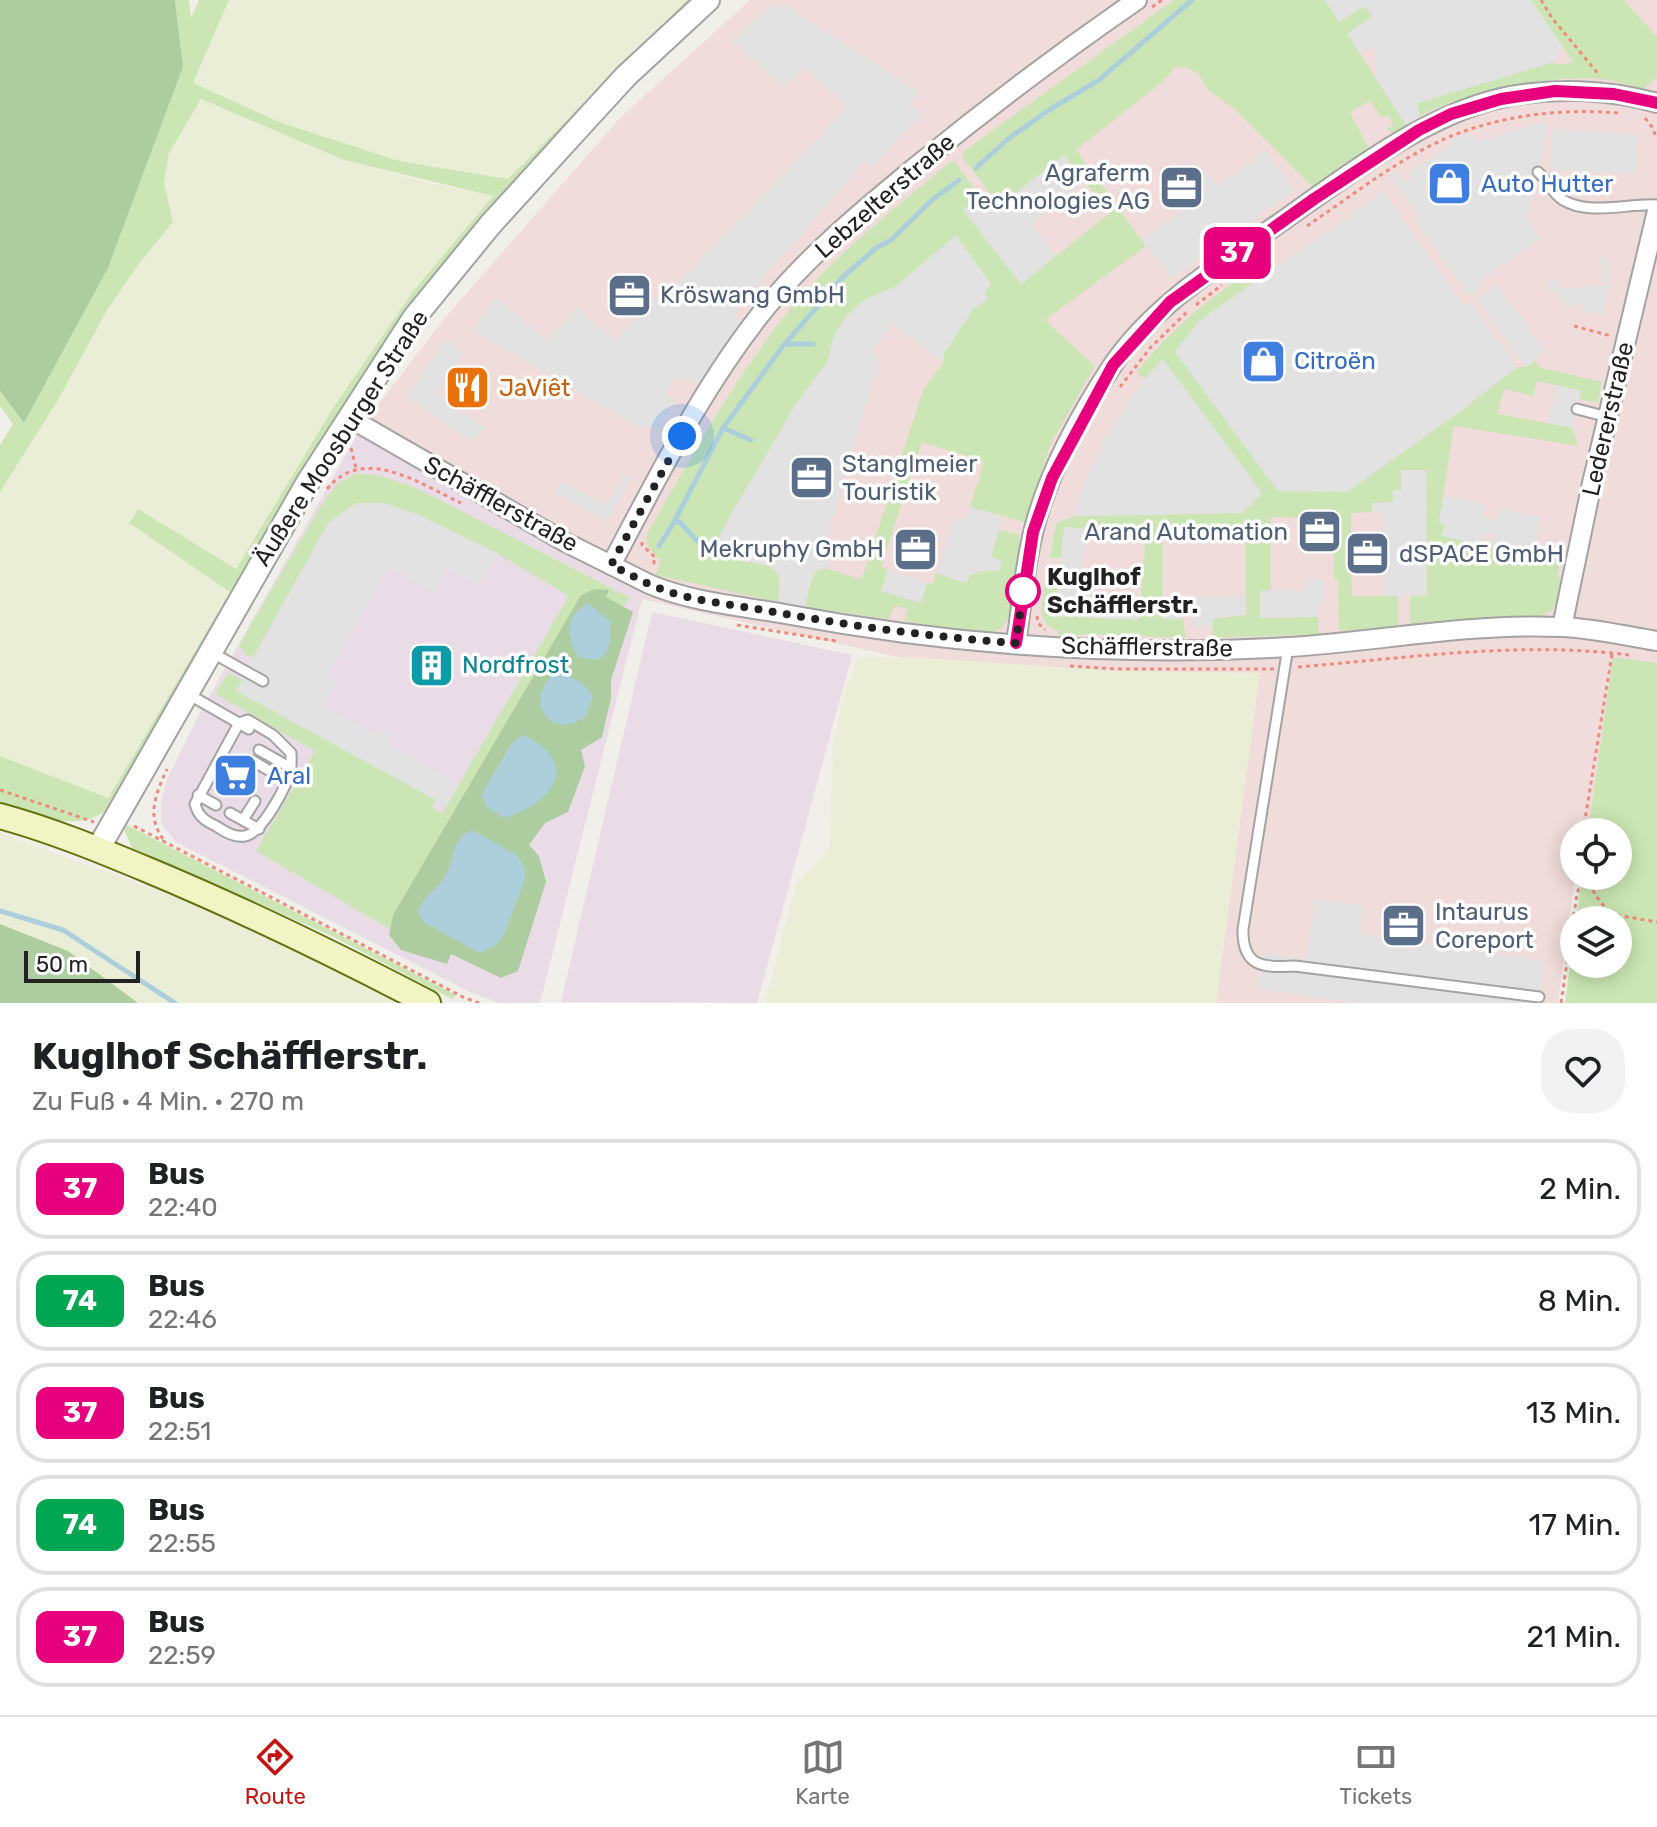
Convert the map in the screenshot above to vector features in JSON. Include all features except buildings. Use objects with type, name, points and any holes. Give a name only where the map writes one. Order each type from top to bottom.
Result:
[{"type":"main road","points":[[0,816],[107,831],[207,894],[315,944],[428,1003]]},
{"type":"street","name":"Äußere Moosburger Straße","points":[[107,831],[188,694],[243,592],[355,421],[414,318],[490,225],[626,76],[708,0]]},
{"type":"street","name":"Lebzelterstraße","points":[[611,565],[690,421],[728,360],[768,305],[801,270],[851,219],[946,142],[1039,70],[1144,4]]},
{"type":"street","points":[[1016,643],[1033,532],[1052,478],[1113,365],[1170,302],[1314,199],[1435,122],[1472,107],[1555,91],[1614,94],[1657,103]]},
{"type":"street","name":"Ledererstraße","points":[[1562,627],[1657,208]]},
{"type":"street","name":"Schäfflerstraße","points":[[355,421],[565,542],[646,583],[709,600],[826,622],[1055,647],[1288,647],[1482,629],[1562,627],[1657,641]]},
{"type":"lane","points":[[1538,172],[1561,198],[1573,205],[1657,208]]},
{"type":"lane","points":[[1577,409],[1608,417]]},
{"type":"lane","points":[[1288,647],[1243,929],[1249,957],[1256,963],[1274,967],[1295,966],[1539,997]]},
{"type":"lane","points":[[211,652],[263,681]]},
{"type":"lane","points":[[188,694],[249,729]]},
{"type":"lane","points":[[248,720],[273,735],[291,753],[287,781],[259,829],[246,836],[234,836],[204,820],[195,804],[239,723],[248,720]]},
{"type":"lane","points":[[233,734],[243,740]]},
{"type":"lane","points":[[266,738],[291,753]]},
{"type":"lane","points":[[225,746],[236,752]]},
{"type":"lane","points":[[259,750],[291,768]]},
{"type":"lane","points":[[253,761],[270,775],[287,781]]},
{"type":"lane","points":[[198,795],[216,805]]},
{"type":"lane","points":[[243,820],[255,801]]},
{"type":"lane","points":[[230,813],[259,829]]},
{"type":"path","points":[[1144,4],[1162,0]]},
{"type":"path","points":[[1541,0],[1614,94]]},
{"type":"path","points":[[1304,228],[1422,150],[1457,134],[1514,118],[1551,113],[1585,111],[1630,115]]},
{"type":"path","points":[[1644,117],[1657,139]]},
{"type":"path","points":[[1119,389],[1170,327],[1230,279]]},
{"type":"path","points":[[1574,326],[1627,339]]},
{"type":"path","points":[[355,421],[350,444],[356,468]]},
{"type":"path","points":[[641,535],[642,545],[655,557],[646,583]]},
{"type":"path","points":[[1038,614],[1042,628],[1053,633],[1055,647]]},
{"type":"path","points":[[1585,818],[1612,652]]},
{"type":"path","points":[[0,790],[107,831],[163,839],[479,1003]]},
{"type":"path","points":[[1632,918],[1657,922]]},
{"type":"path","points":[[1561,1003],[1564,978]]},
{"type":"path","points":[[461,1003],[463,997]]},
{"type":"shaded area","points":[[750,0],[1657,0],[1657,840],[1632,836],[1632,818],[1560,818],[1560,890],[1573,890],[1571,906],[1560,906],[1561,978],[1558,1003],[1216,1003],[1259,673],[1113,671],[901,658],[642,599],[649,585],[362,426],[444,319],[621,117]]},
{"type":"shaded area","points":[[1328,0],[1531,0],[1563,48],[1554,62],[1417,103],[1420,116],[1406,125],[1376,78],[1375,45],[1360,54],[1347,34],[1372,16],[1364,6],[1339,22]]},
{"type":"shaded area","points":[[770,6],[788,7],[919,92],[909,105],[922,114],[872,167],[865,162],[738,306],[736,317],[741,322],[696,385],[683,377],[672,382],[665,394],[676,400],[658,431],[649,425],[641,429],[473,331],[495,298],[547,339],[577,307],[615,340],[657,295],[662,299],[847,107],[804,67],[784,89],[731,41]]},
{"type":"shaded area","points":[[1543,122],[1548,130],[1527,218],[1540,238],[1481,281],[1483,285],[1470,298],[1415,220],[1419,217],[1403,193],[1388,176],[1396,170],[1404,181],[1410,178],[1407,173],[1452,145],[1450,140],[1467,133],[1479,140]]},
{"type":"shaded area","points":[[1553,128],[1638,135],[1635,175],[1550,169]]},
{"type":"shaded area","points":[[1266,151],[1294,191],[1170,279],[1141,239],[1208,192],[1198,177],[1206,172],[1216,186]]},
{"type":"shaded area","points":[[1064,155],[1086,182],[1032,224],[1056,256],[1021,284],[963,210],[988,191],[1000,205]]},
{"type":"shaded area","points":[[1383,192],[1464,305],[1471,302],[1517,367],[1347,492],[1278,491],[1175,352],[1199,321]]},
{"type":"shaded area","points":[[956,235],[991,284],[985,293],[988,299],[973,309],[944,353],[943,362],[892,325],[872,353],[880,359],[823,549],[832,553],[827,568],[817,570],[812,575],[805,607],[778,602],[781,582],[777,572],[770,566],[730,557],[720,543],[721,532],[796,404],[828,361],[834,336],[847,315],[866,299],[895,287]]},
{"type":"shaded area","points":[[1607,257],[1610,283],[1602,314],[1583,311],[1584,301],[1574,309],[1570,304],[1566,307],[1556,293],[1548,293],[1546,280],[1559,279],[1560,289],[1603,285],[1600,258]]},
{"type":"shaded area","points":[[1497,284],[1546,352],[1525,367],[1476,299]]},
{"type":"shaded area","points":[[445,339],[464,352],[435,394],[485,427],[477,437],[468,440],[406,397]]},
{"type":"shaded area","points":[[1163,359],[1262,493],[1243,513],[1074,516],[1079,495],[1103,442],[1139,385]]},
{"type":"shaded area","points":[[1557,385],[1581,391],[1573,428],[1548,422]]},
{"type":"shaded area","points":[[362,426],[649,584],[642,599],[540,1003],[499,1003],[470,992],[176,842],[161,823],[161,802],[168,777],[197,718]]},
{"type":"shaded area","points":[[1401,470],[1426,470],[1427,595],[1384,596],[1383,513],[1372,512],[1372,503],[1393,502],[1393,490],[1401,490]]},
{"type":"shaded area","points":[[624,474],[632,478],[607,522],[555,493],[561,481],[607,505]]},
{"type":"shaded area","points":[[1444,496],[1485,505],[1482,517],[1497,521],[1501,508],[1540,517],[1531,557],[1490,547],[1492,535],[1485,533],[1482,545],[1442,536],[1445,525],[1439,523]]},
{"type":"shaded area","points":[[356,503],[384,503],[417,514],[498,554],[479,586],[447,569],[433,592],[389,567],[327,676],[337,682],[324,706],[372,734],[376,728],[389,736],[386,743],[459,785],[447,806],[236,691],[329,522]]},
{"type":"shaded area","points":[[970,507],[1003,518],[990,557],[1002,561],[999,571],[978,571],[970,575],[966,583],[936,573],[955,517],[965,520]]},
{"type":"shaded area","points":[[1064,527],[1085,529],[1080,600],[1140,605],[1139,620],[1054,616]]},
{"type":"shaded area","points":[[888,570],[927,583],[921,603],[881,591]]},
{"type":"shaded area","points":[[1306,579],[1324,579],[1324,604],[1318,604],[1318,617],[1260,618],[1260,591],[1306,590]]},
{"type":"shaded area","points":[[1246,597],[1246,615],[1214,617],[1212,626],[1193,626],[1192,607],[1185,607],[1183,619],[1162,619],[1163,598]]},
{"type":"shaded area","points":[[652,612],[852,655],[757,1003],[561,1002]]},
{"type":"shaded area","points":[[1315,899],[1364,906],[1360,934],[1545,961],[1538,1003],[1356,1003],[1258,989],[1263,953],[1306,959]]},
{"type":"green space","points":[[0,0],[175,0],[183,67],[108,268],[24,423],[0,391]]},
{"type":"green space","points":[[175,0],[189,0],[191,18],[199,0],[229,0],[193,83],[282,123],[399,161],[508,179],[687,0],[698,0],[457,259],[126,784],[106,810],[82,821],[68,821],[0,803],[0,756],[108,798],[230,592],[129,523],[138,509],[236,569],[333,408],[411,294],[493,196],[344,160],[201,99],[169,153],[164,183],[173,222],[107,310],[58,400],[0,492],[0,445],[13,424],[0,406],[0,391],[24,423],[108,268],[183,67]]},
{"type":"green space","points":[[229,0],[687,0],[508,179],[399,161],[282,123],[193,83]]},
{"type":"green space","points":[[1174,0],[1325,0],[1339,22],[1365,5],[1373,16],[1348,35],[1406,125],[1393,133],[1387,129],[1394,124],[1388,115],[1381,118],[1371,101],[1350,112],[1369,149],[1313,187],[1236,110],[1208,90],[1198,73],[1185,67],[1173,68],[1166,79],[1076,150],[1146,246],[1045,320],[1095,366],[1050,445],[1025,522],[970,507],[984,462],[922,442],[881,567],[888,570],[882,591],[921,603],[927,583],[933,584],[936,573],[966,583],[970,575],[987,569],[999,530],[1020,535],[1012,608],[1003,626],[993,632],[975,633],[904,621],[908,609],[894,606],[889,619],[805,607],[812,579],[821,569],[862,579],[923,390],[943,363],[944,353],[973,309],[988,299],[956,236],[895,287],[847,315],[834,336],[828,361],[796,404],[721,532],[719,539],[733,559],[776,571],[780,588],[778,602],[656,575],[660,561],[647,545],[647,534],[713,420],[768,338],[825,271],[949,163],[955,161],[980,197],[964,210],[1021,284],[1110,213],[1064,156],[1000,206],[962,157],[964,151]]},
{"type":"green space","points":[[1531,0],[1624,0],[1657,37],[1657,77],[1643,89],[1587,78],[1512,86],[1460,99],[1420,116],[1417,103],[1554,62],[1557,65],[1573,62]]},
{"type":"green space","points":[[201,99],[344,160],[429,183],[494,196],[411,294],[333,408],[236,569],[138,510],[129,523],[230,592],[107,798],[0,756],[0,492],[58,400],[107,310],[173,222],[164,183],[169,153]]},
{"type":"green space","points":[[1261,263],[1271,271],[1199,321],[1347,492],[1517,367],[1526,367],[1535,361],[1539,367],[1602,382],[1598,403],[1580,399],[1581,391],[1537,381],[1533,396],[1504,389],[1498,414],[1573,428],[1578,446],[1454,426],[1439,522],[1445,524],[1442,535],[1530,557],[1533,545],[1563,552],[1557,574],[1563,584],[1553,609],[1539,619],[1410,627],[1410,596],[1427,595],[1426,471],[1401,471],[1401,490],[1393,502],[1372,503],[1372,512],[1351,513],[1352,596],[1398,596],[1398,627],[1339,631],[1338,580],[1334,579],[1334,518],[1271,517],[1271,590],[1260,591],[1261,618],[1318,617],[1319,634],[1213,638],[1212,619],[1246,615],[1245,534],[1163,535],[1162,619],[1183,619],[1186,638],[1085,634],[1060,639],[1058,631],[1050,627],[1043,617],[1045,582],[1058,582],[1054,616],[1139,620],[1146,534],[1065,527],[1061,558],[1050,558],[1056,524],[1074,516],[1243,513],[1163,359],[1145,379],[1137,372],[1194,313]]},
{"type":"green space","points":[[357,473],[382,476],[414,487],[629,597],[623,607],[605,597],[608,591],[581,595],[393,915],[390,929],[256,851],[315,751],[215,694],[228,673],[243,680],[237,691],[436,800],[432,807],[442,813],[569,596],[498,554],[417,514],[329,522],[253,657],[246,656],[239,645],[321,506],[337,484]]},
{"type":"green space","points":[[595,589],[609,590],[606,597],[633,612],[611,680],[611,698],[602,737],[581,750],[585,766],[568,812],[545,823],[529,845],[539,856],[546,882],[518,971],[501,978],[451,954],[447,964],[401,950],[389,935],[393,915],[581,595]]},
{"type":"green space","points":[[857,657],[924,658],[1113,671],[1260,673],[1216,1003],[765,1003],[796,885],[830,847],[833,744],[843,698]]},
{"type":"green space","points":[[1613,657],[1657,663],[1657,1003],[1565,1003],[1568,978],[1632,978],[1632,906],[1578,906],[1580,890],[1632,890],[1632,818],[1590,818]]},
{"type":"green space","points":[[127,825],[456,995],[452,999],[332,936],[132,848],[124,829]]},
{"type":"green space","points":[[0,833],[210,910],[314,959],[396,1003],[138,1003],[68,951],[0,924]]},
{"type":"green space","points":[[0,924],[68,951],[138,1003],[0,1003]]},
{"type":"water","points":[[588,603],[610,621],[608,648],[599,660],[578,657],[571,641],[571,620]]},
{"type":"water","points":[[561,671],[583,684],[593,696],[586,716],[572,724],[549,720],[541,704],[544,685]]},
{"type":"water","points":[[523,735],[541,746],[552,758],[556,770],[554,781],[548,793],[536,803],[504,818],[487,807],[481,796],[511,744]]},
{"type":"water","points":[[472,830],[518,856],[525,868],[525,880],[504,935],[496,945],[480,953],[425,923],[418,913],[423,902],[444,878],[456,845]]},
{"type":"waterway","points":[[976,168],[1008,139],[1099,80],[1192,0]]},
{"type":"waterway","points":[[659,546],[723,428],[783,346],[844,276],[876,248],[891,240],[932,200],[959,180]]},
{"type":"waterway","points":[[786,344],[813,344]]},
{"type":"waterway","points":[[723,428],[751,440]]},
{"type":"waterway","points":[[674,522],[680,522],[697,541]]},
{"type":"waterway","points":[[0,911],[63,930],[175,1003]]},
{"type":"bus line","name":"37","points":[[1016,643],[1033,532],[1052,478],[1113,365],[1170,302],[1314,199],[1419,130],[1451,114],[1501,99],[1555,91],[1614,94],[1657,103]]},
{"type":"place","name":"Auto Hutter","points":[[1450,184]]},
{"type":"place","name":"Agraferm Technologies AG","points":[[1181,187]]},
{"type":"place","name":"Kröswang GmbH","points":[[629,295]]},
{"type":"place","name":"Citroën","points":[[1263,361]]},
{"type":"place","name":"JaViêt","points":[[468,388]]},
{"type":"place","name":"Stanglmeier Touristik","points":[[811,478]]},
{"type":"place","name":"Arand Automation","points":[[1319,532]]},
{"type":"place","name":"Mekruphy GmbH","points":[[915,549]]},
{"type":"place","name":"dSPACE GmbH","points":[[1368,554]]},
{"type":"place","name":"Kuglhof Schäfflerstr.","points":[[1023,591]]},
{"type":"place","name":"Nordfrost","points":[[431,665]]},
{"type":"place","name":"Aral","points":[[236,776]]},
{"type":"place","name":"Intaurus Coreport","points":[[1404,926]]},
{"type":"route","points":[[682,436],[611,565],[646,583],[709,600],[826,622],[894,632],[1016,643],[1023,591]]}]
